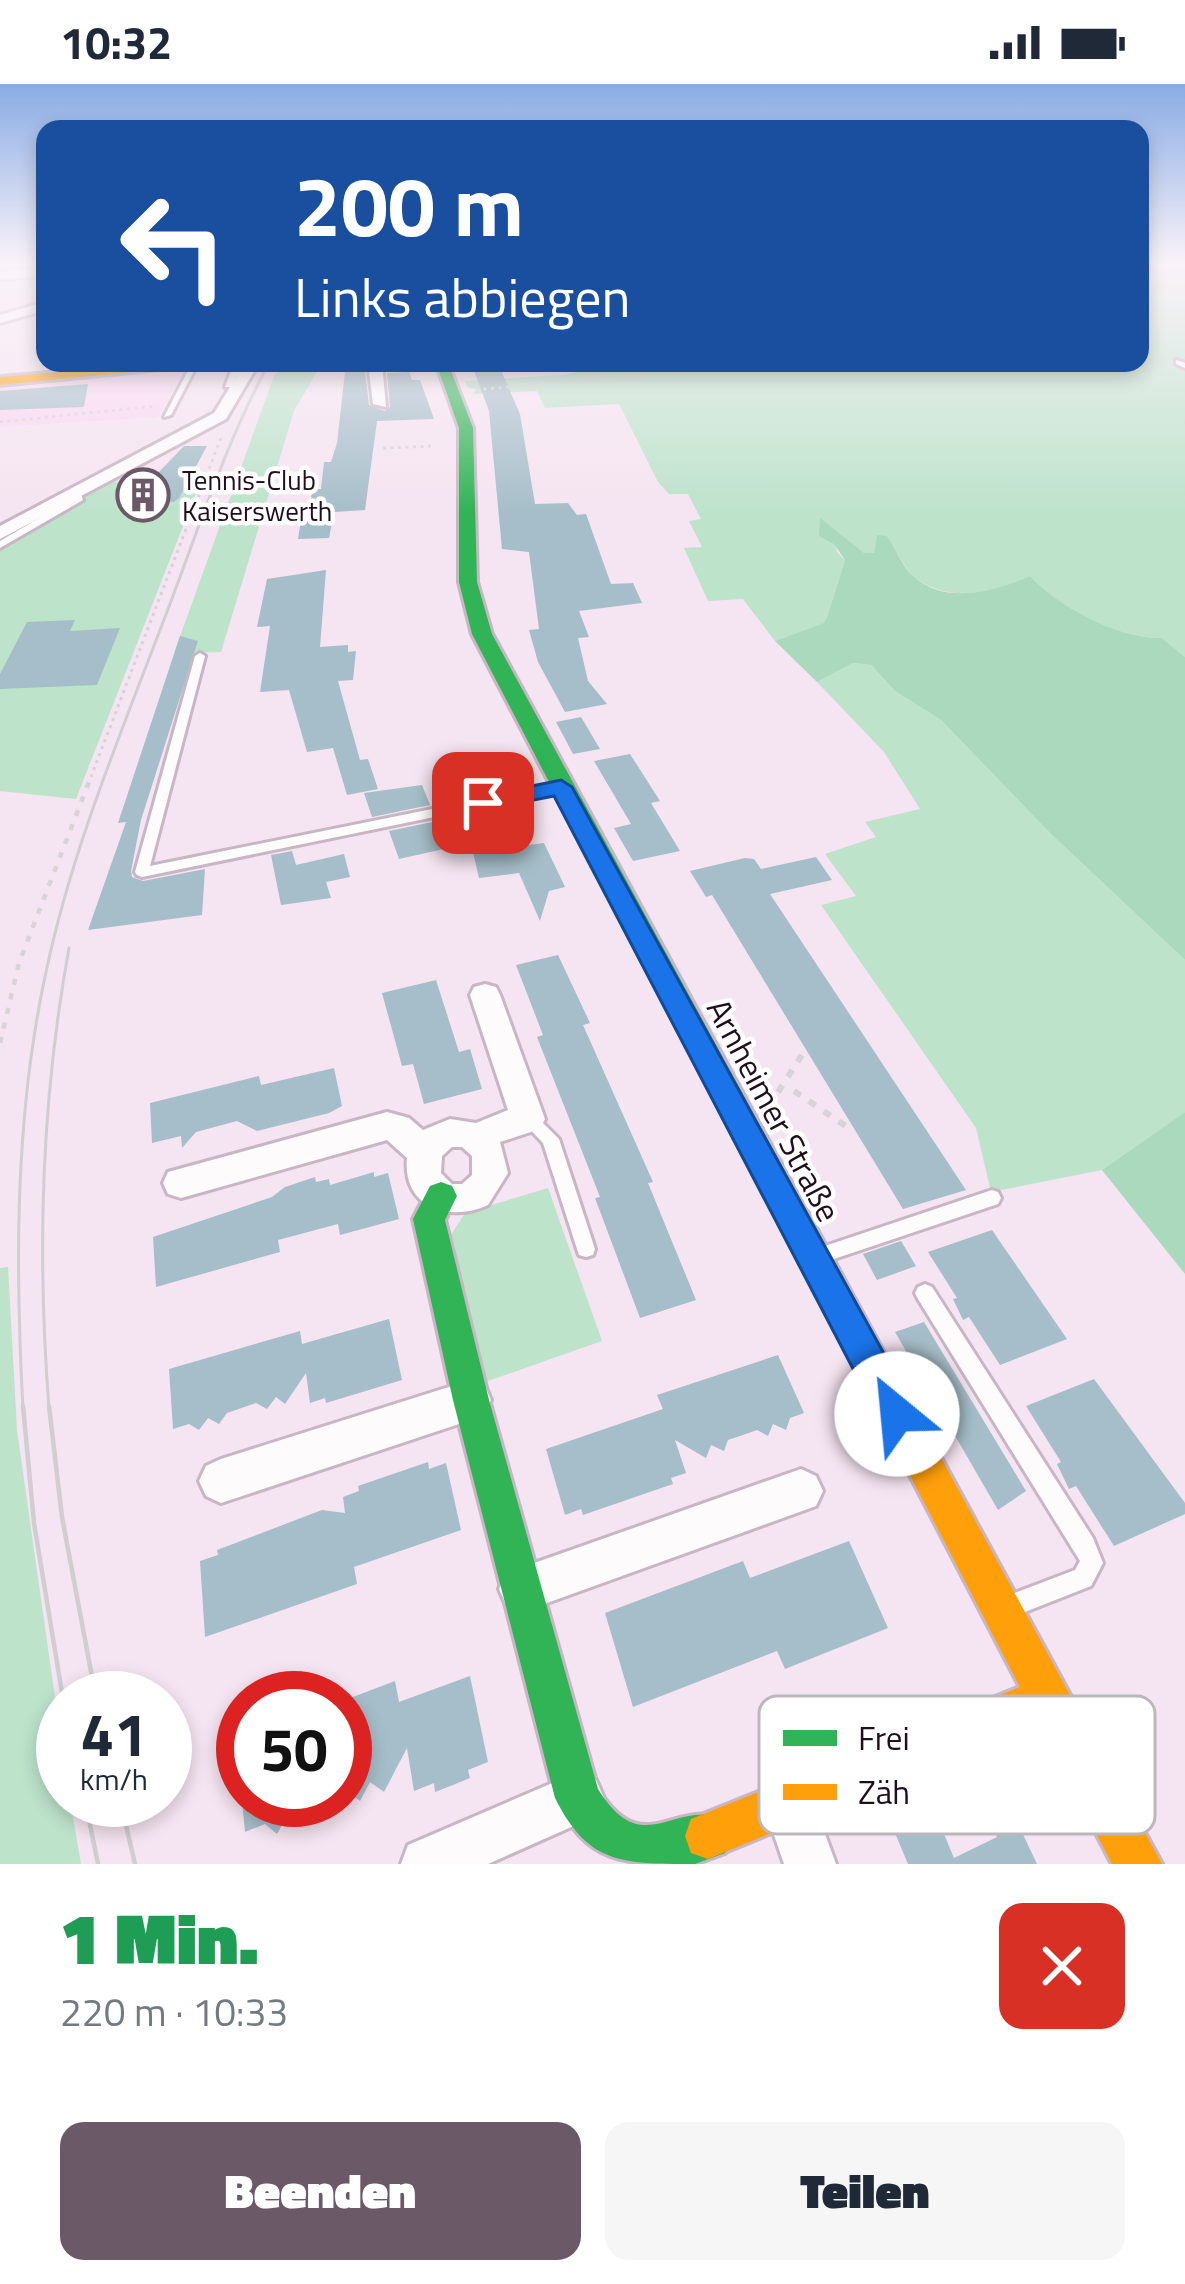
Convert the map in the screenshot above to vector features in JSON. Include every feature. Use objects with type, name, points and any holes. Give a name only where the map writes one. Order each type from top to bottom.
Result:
[{"type":"main road","points":[[0,381],[191,372]]},
{"type":"main road","name":"Arnheimer Straße","points":[[446,372],[466,428],[468,582],[476,620],[1047,1696]]},
{"type":"main road","points":[[441,1196],[429,1219],[471,1400],[586,1820],[610,1845],[658,1853],[759,1814]]},
{"type":"main road","name":"Arnheimer Straße","points":[[1122,1834],[1138,1864]]},
{"type":"street","points":[[0,533],[220,416],[247,372]]},
{"type":"street","points":[[376,372],[381,404]]},
{"type":"street","points":[[480,1140],[492,1129],[528,1119],[484,994]]},
{"type":"street","points":[[181,1183],[387,1126],[397,1128],[425,1153]]},
{"type":"street","points":[[448,1136],[480,1140],[494,1160],[488,1181],[468,1195],[441,1196],[423,1180],[420,1170],[425,1153],[448,1136]]},
{"type":"street","points":[[221,1481],[471,1400]]},
{"type":"street","points":[[522,1589],[801,1490]]},
{"type":"street","points":[[427,1864],[578,1798]]},
{"type":"street","points":[[800,1834],[810,1864]]},
{"type":"lane","points":[[167,415],[211,372]]},
{"type":"lane","points":[[0,545],[80,498],[77,493]]},
{"type":"lane","points":[[200,656],[142,872],[561,787]]},
{"type":"lane","points":[[528,1119],[550,1138],[586,1249]]},
{"type":"lane","points":[[813,1258],[992,1198]]},
{"type":"lane","points":[[925,1293],[1092,1563],[1083,1578],[1002,1609]]},
{"type":"path","points":[[635,375],[645,372]]},
{"type":"path","points":[[454,392],[650,372]]},
{"type":"path","points":[[0,422],[173,405]]},
{"type":"path","points":[[383,448],[433,446]]},
{"type":"path","points":[[0,1043],[19,963],[213,462]]},
{"type":"path","points":[[778,1092],[804,1052]]},
{"type":"path","points":[[794,1090],[850,1129]]},
{"type":"shaded area","points":[[184,372],[158,417],[0,427],[0,385]]},
{"type":"green space","points":[[1149,347],[1185,347],[1185,657],[1162,638],[1128,633],[1091,619],[1056,599],[1030,576],[987,591],[943,591],[915,578],[887,536],[877,536],[874,553],[864,553],[831,528],[837,552],[845,560],[825,623],[775,641],[743,599],[708,601],[684,548],[702,547],[689,521],[701,519],[688,494],[669,494],[658,482],[619,404],[545,408],[537,391],[472,394],[478,389],[468,388],[465,381],[563,375],[1149,372]]},
{"type":"green space","points":[[277,372],[317,372],[294,411],[221,652],[174,653]]},
{"type":"green space","points":[[106,481],[198,488],[76,799],[0,791],[0,536]]},
{"type":"green space","points":[[820,518],[864,553],[874,553],[877,535],[887,536],[909,572],[940,591],[986,591],[1030,576],[1056,599],[1091,619],[1128,633],[1162,638],[1185,657],[1185,960],[1049,832],[941,720],[895,691],[871,665],[853,663],[817,682],[775,641],[824,623],[827,617],[845,560],[834,544],[819,536]]},
{"type":"green space","points":[[853,663],[871,665],[895,691],[941,720],[1049,832],[1185,960],[1185,1112],[1102,1170],[991,1192],[976,1128],[821,905],[856,896],[825,854],[876,837],[865,822],[920,809],[884,752],[817,682]]},
{"type":"green space","points":[[1185,1112],[1185,1274],[1102,1170]]},
{"type":"green space","points":[[548,1188],[602,1341],[485,1382],[447,1241],[465,1213]]},
{"type":"green space","points":[[8,1267],[17,1430],[51,1671],[36,1671],[36,1827],[75,1827],[81,1864],[0,1864],[0,1268]]},
{"type":"building","points":[[345,372],[365,372],[369,405],[385,411],[390,407],[387,373],[409,372],[412,380],[420,380],[434,419],[377,421],[365,510],[334,512],[329,538],[298,539],[302,514],[310,513],[312,489],[321,489],[324,462],[331,462]]},
{"type":"building","points":[[474,372],[502,372],[520,414],[535,504],[568,503],[577,515],[586,514],[611,584],[633,583],[642,603],[579,611],[589,637],[578,638],[588,681],[607,704],[565,712],[538,662],[529,630],[539,629],[529,552],[502,549],[489,411]]},
{"type":"building","points":[[88,384],[84,407],[0,410],[0,391]]},
{"type":"building","points":[[184,446],[207,446],[179,498],[174,502],[133,499]]},
{"type":"building","points":[[326,570],[320,647],[348,645],[348,652],[356,651],[353,680],[338,681],[360,760],[368,759],[378,789],[347,795],[333,748],[307,752],[289,690],[260,692],[270,626],[257,627],[267,579]]},
{"type":"building","points":[[75,620],[70,631],[120,628],[97,685],[0,689],[0,674],[27,622]]},
{"type":"building","points":[[180,636],[198,641],[141,820],[131,871],[132,877],[143,881],[205,869],[202,915],[88,930],[126,822],[118,823]]},
{"type":"building","points":[[581,717],[600,749],[573,754],[556,722]]},
{"type":"building","points":[[630,754],[660,801],[651,803],[680,851],[633,861],[614,828],[631,824],[594,761]]},
{"type":"building","points":[[422,785],[430,805],[372,817],[364,793]]},
{"type":"building","points":[[437,821],[448,848],[399,859],[389,831]]},
{"type":"building","points":[[544,843],[565,887],[549,891],[540,921],[519,873],[479,878],[473,852]]},
{"type":"building","points":[[292,851],[296,865],[344,854],[350,877],[326,882],[331,898],[281,905],[271,855]]},
{"type":"building","points":[[816,857],[832,880],[770,894],[966,1190],[903,1209],[712,895],[706,897],[690,871],[745,858],[754,859],[761,869]]},
{"type":"building","points":[[558,955],[590,1023],[583,1025],[653,1182],[648,1183],[696,1300],[640,1318],[595,1198],[600,1197],[537,1037],[543,1035],[516,965]]},
{"type":"building","points":[[436,980],[459,1052],[470,1049],[482,1089],[424,1104],[413,1064],[402,1066],[382,993]]},
{"type":"building","points":[[334,1068],[342,1106],[329,1113],[257,1131],[237,1121],[196,1132],[182,1148],[181,1136],[152,1143],[150,1103],[259,1076],[261,1085]]},
{"type":"building","points":[[374,1172],[374,1177],[388,1173],[399,1219],[340,1235],[338,1224],[278,1240],[280,1252],[156,1287],[153,1237],[272,1197],[315,1177],[316,1182],[329,1179],[330,1185]]},
{"type":"building","points":[[992,1230],[1067,1339],[1000,1365],[969,1317],[963,1320],[953,1299],[957,1298],[928,1252]]},
{"type":"building","points":[[901,1241],[916,1266],[877,1280],[863,1254]]},
{"type":"building","points":[[389,1319],[402,1380],[326,1403],[325,1398],[310,1403],[306,1373],[285,1404],[276,1397],[267,1409],[256,1403],[227,1413],[219,1424],[208,1418],[199,1430],[189,1424],[173,1429],[169,1369],[300,1331],[302,1344]]},
{"type":"building","points":[[924,1322],[1026,1491],[998,1510],[895,1332]]},
{"type":"building","points":[[778,1355],[804,1413],[790,1418],[786,1430],[773,1424],[768,1436],[757,1430],[728,1440],[724,1451],[711,1445],[706,1458],[675,1440],[686,1473],[671,1478],[673,1484],[583,1515],[581,1509],[565,1515],[546,1449],[663,1409],[657,1395]]},
{"type":"building","points":[[1094,1379],[1185,1503],[1185,1514],[1114,1546],[1076,1486],[1069,1489],[1057,1464],[1061,1462],[1026,1406]]},
{"type":"building","points":[[428,1462],[429,1469],[446,1463],[461,1530],[354,1567],[357,1584],[205,1637],[200,1561],[322,1510],[345,1513],[343,1497],[359,1491],[358,1486]]},
{"type":"building","points":[[849,1541],[888,1628],[785,1669],[777,1651],[633,1707],[605,1613],[743,1561],[750,1578]]},
{"type":"building","points":[[470,1676],[488,1762],[468,1770],[470,1778],[453,1785],[435,1792],[434,1783],[414,1791],[407,1748],[384,1792],[372,1783],[372,1690],[395,1681],[399,1702]]},
{"type":"building","points":[[895,1834],[944,1834],[954,1858],[997,1837],[1023,1834],[1037,1864],[908,1864]]},
{"type":"tram line","points":[[23,1409],[20,1189],[28,1080],[46,972],[83,836],[115,748],[225,456],[264,372]]},
{"type":"tram line","points":[[49,1409],[44,1177],[52,1063],[69,948]]},
{"type":"tram line","points":[[23,1406],[34,1523],[58,1671]]},
{"type":"tram line","points":[[49,1406],[62,1517],[91,1671]]},
{"type":"tram line","points":[[90,1827],[98,1864]]},
{"type":"tram line","points":[[126,1827],[135,1864]]},
{"type":"traffic: fast","points":[[445,372],[466,428],[468,582],[482,634],[822,1272]]},
{"type":"traffic: fast","points":[[441,1196],[429,1219],[471,1400],[578,1798],[603,1833],[632,1849],[667,1848],[708,1836]]},
{"type":"traffic: slow","points":[[0,381],[108,372]]},
{"type":"traffic: slow","points":[[822,1272],[1048,1696]]},
{"type":"traffic: slow","points":[[708,1836],[759,1815]]},
{"type":"traffic: slow","points":[[1122,1834],[1138,1864]]},
{"type":"place","name":"Tennis-Club Kaiserswerth","points":[[143,495]]},
{"type":"route","points":[[483,803],[561,787],[897,1414]]}]
